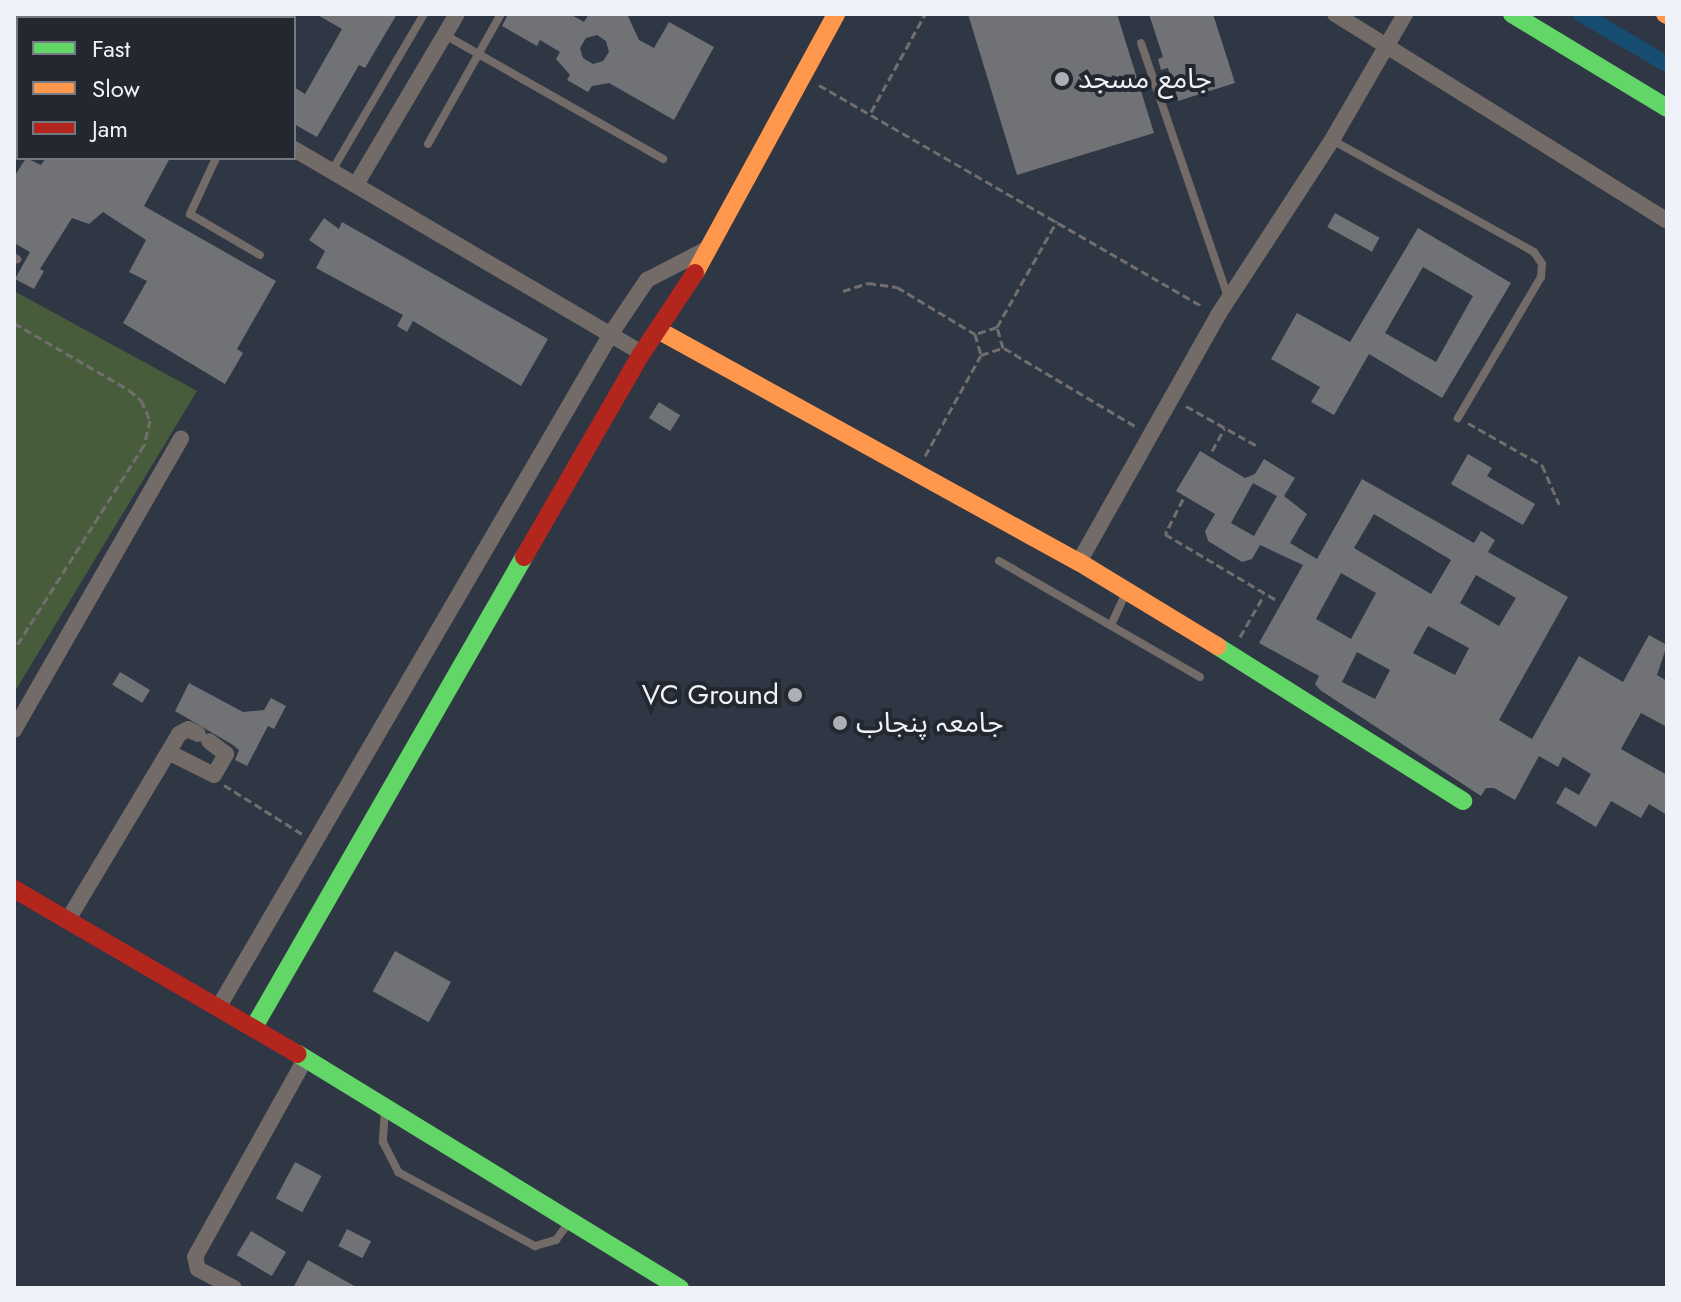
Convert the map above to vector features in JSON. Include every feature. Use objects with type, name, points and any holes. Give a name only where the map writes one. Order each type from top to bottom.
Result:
[{"type":"main road","points":[[254,1027],[642,353],[712,247],[836,14]]},
{"type":"main road","points":[[1512,14],[1667,108]]},
{"type":"main road","points":[[658,330],[918,470],[1079,562],[1463,801]]},
{"type":"main road","points":[[14,889],[254,1027],[680,1288]]},
{"type":"street","points":[[357,183],[457,14]]},
{"type":"street","points":[[1335,14],[1667,221]]},
{"type":"street","points":[[1079,562],[1148,434],[1228,298],[1332,140],[1405,14]]},
{"type":"street","points":[[296,150],[612,332],[642,353]]},
{"type":"street","points":[[218,1008],[612,332],[647,280],[712,247]]},
{"type":"street","points":[[14,730],[181,438]]},
{"type":"street","points":[[69,918],[182,731],[204,738],[226,754],[214,775],[170,753]]},
{"type":"street","points":[[234,1288],[198,1269],[195,1257],[305,1059]]},
{"type":"lane","points":[[333,169],[424,14]]},
{"type":"lane","points":[[428,144],[501,14]]},
{"type":"lane","points":[[445,35],[663,159]]},
{"type":"lane","points":[[1141,43],[1228,298]]},
{"type":"lane","points":[[1332,140],[1534,252],[1542,264],[1541,277],[1458,418]]},
{"type":"lane","points":[[215,160],[190,214],[260,255]]},
{"type":"lane","points":[[999,561],[1200,677]]},
{"type":"lane","points":[[1111,625],[1127,591]]},
{"type":"lane","points":[[385,1110],[383,1142],[398,1172],[535,1246],[556,1240],[569,1221]]},
{"type":"path","points":[[871,112],[925,14]]},
{"type":"path","points":[[803,77],[871,112],[1218,315]]},
{"type":"path","points":[[975,334],[997,327],[1057,221]]},
{"type":"path","points":[[843,291],[868,283],[897,287],[975,334],[981,355]]},
{"type":"path","points":[[14,323],[129,390],[141,400],[150,420],[144,445],[14,650]]},
{"type":"path","points":[[997,327],[1003,348],[1148,434]]},
{"type":"path","points":[[918,470],[981,355],[1003,348]]},
{"type":"path","points":[[1170,396],[1259,447]]},
{"type":"path","points":[[1458,418],[1542,465],[1559,504]]},
{"type":"path","points":[[1212,451],[1225,428]]},
{"type":"path","points":[[1183,499],[1165,534],[1276,600]]},
{"type":"path","points":[[1230,654],[1265,593]]},
{"type":"path","points":[[214,775],[315,843]]},
{"type":"shaded area","name":"جامعہ پنجاب","points":[[14,14],[1667,14],[1667,1288],[14,1288]]},
{"type":"green space","points":[[14,291],[197,391],[14,693]]},
{"type":"building","points":[[316,14],[397,14],[365,68],[359,65],[317,137],[296,125],[296,88],[305,94],[342,29]]},
{"type":"building","points":[[508,14],[570,14],[584,22],[589,14],[627,14],[639,40],[654,48],[669,22],[714,47],[674,120],[609,83],[592,86],[588,92],[567,80],[570,75],[556,59],[560,52],[540,40],[537,46],[502,26]],"holes":[[[597,35],[606,41],[609,52],[603,61],[593,64],[583,58],[580,48],[586,38]]]},
{"type":"building","name":"جامع مسجد","points":[[968,14],[1117,14],[1154,133],[1017,175]]},
{"type":"building","points":[[1149,14],[1213,14],[1235,83],[1178,101],[1168,68],[1161,70],[1158,59],[1163,57]]},
{"type":"building","points":[[25,160],[41,165],[45,160],[169,160],[144,206],[276,281],[237,349],[243,353],[225,384],[123,323],[147,281],[129,272],[146,240],[103,212],[89,224],[72,218],[40,269],[44,271],[34,289],[15,279],[30,252],[14,243],[14,177]]},
{"type":"building","points":[[1335,213],[1380,238],[1372,252],[1327,227]]},
{"type":"building","points":[[324,218],[339,229],[342,222],[548,339],[521,386],[413,321],[407,332],[397,326],[403,315],[316,268],[325,251],[309,240]]},
{"type":"building","points":[[1418,228],[1511,283],[1442,398],[1369,354],[1334,415],[1311,402],[1320,387],[1271,359],[1297,313],[1350,342]],"holes":[[[1423,267],[1473,296],[1436,362],[1385,333]]]},
{"type":"building","points":[[659,402],[680,415],[670,431],[649,418]]},
{"type":"building","points":[[1200,451],[1245,478],[1255,474],[1264,459],[1295,478],[1284,496],[1307,514],[1290,543],[1317,559],[1362,479],[1474,543],[1481,531],[1495,540],[1488,552],[1568,597],[1499,720],[1532,739],[1579,656],[1623,682],[1649,635],[1667,645],[1657,675],[1667,681],[1667,727],[1641,713],[1621,749],[1667,775],[1667,815],[1649,804],[1641,818],[1611,801],[1596,827],[1556,803],[1565,787],[1579,795],[1591,774],[1563,757],[1558,767],[1539,756],[1515,800],[1494,788],[1486,788],[1481,796],[1320,690],[1315,684],[1319,676],[1259,643],[1303,565],[1260,545],[1252,559],[1242,562],[1208,541],[1205,531],[1215,514],[1176,491]],"holes":[[[1253,483],[1277,496],[1254,536],[1231,523]],[[1374,514],[1451,560],[1431,594],[1354,548]],[[1341,573],[1376,593],[1351,639],[1316,619]],[[1476,575],[1516,598],[1499,626],[1460,603]],[[1428,626],[1469,648],[1455,675],[1413,653]],[[1357,652],[1390,670],[1375,699],[1342,682]]]},
{"type":"building","points":[[1468,454],[1492,468],[1487,476],[1535,504],[1523,525],[1451,484]]},
{"type":"building","points":[[120,672],[150,690],[142,703],[112,685]]},
{"type":"building","points":[[189,683],[243,712],[264,710],[271,698],[286,706],[274,729],[268,726],[247,766],[235,760],[239,750],[233,745],[175,711]]},
{"type":"building","points":[[395,951],[451,982],[429,1022],[373,991]]},
{"type":"building","points":[[295,1162],[321,1176],[302,1212],[276,1198]]},
{"type":"building","points":[[347,1229],[371,1241],[362,1258],[338,1246]]},
{"type":"building","points":[[251,1231],[286,1252],[272,1276],[237,1255]]},
{"type":"building","points":[[308,1260],[358,1288],[293,1288]]},
{"type":"waterway","points":[[1581,14],[1667,64]]},
{"type":"traffic: fast","points":[[1512,14],[1667,108]]},
{"type":"traffic: fast","points":[[254,1027],[524,557]]},
{"type":"traffic: fast","points":[[1217,646],[1463,801]]},
{"type":"traffic: fast","points":[[298,1054],[680,1288]]},
{"type":"traffic: slow","points":[[695,273],[836,14]]},
{"type":"traffic: slow","points":[[658,330],[1079,562],[1217,646]]},
{"type":"traffic: jam","points":[[524,557],[642,353],[695,273]]},
{"type":"traffic: jam","points":[[14,889],[298,1054]]},
{"type":"place","name":"جامع مسجد","points":[[1062,79]]},
{"type":"place","name":"VC Ground","points":[[795,695]]},
{"type":"place","name":"جامعہ پنجاب","points":[[840,723]]}]
